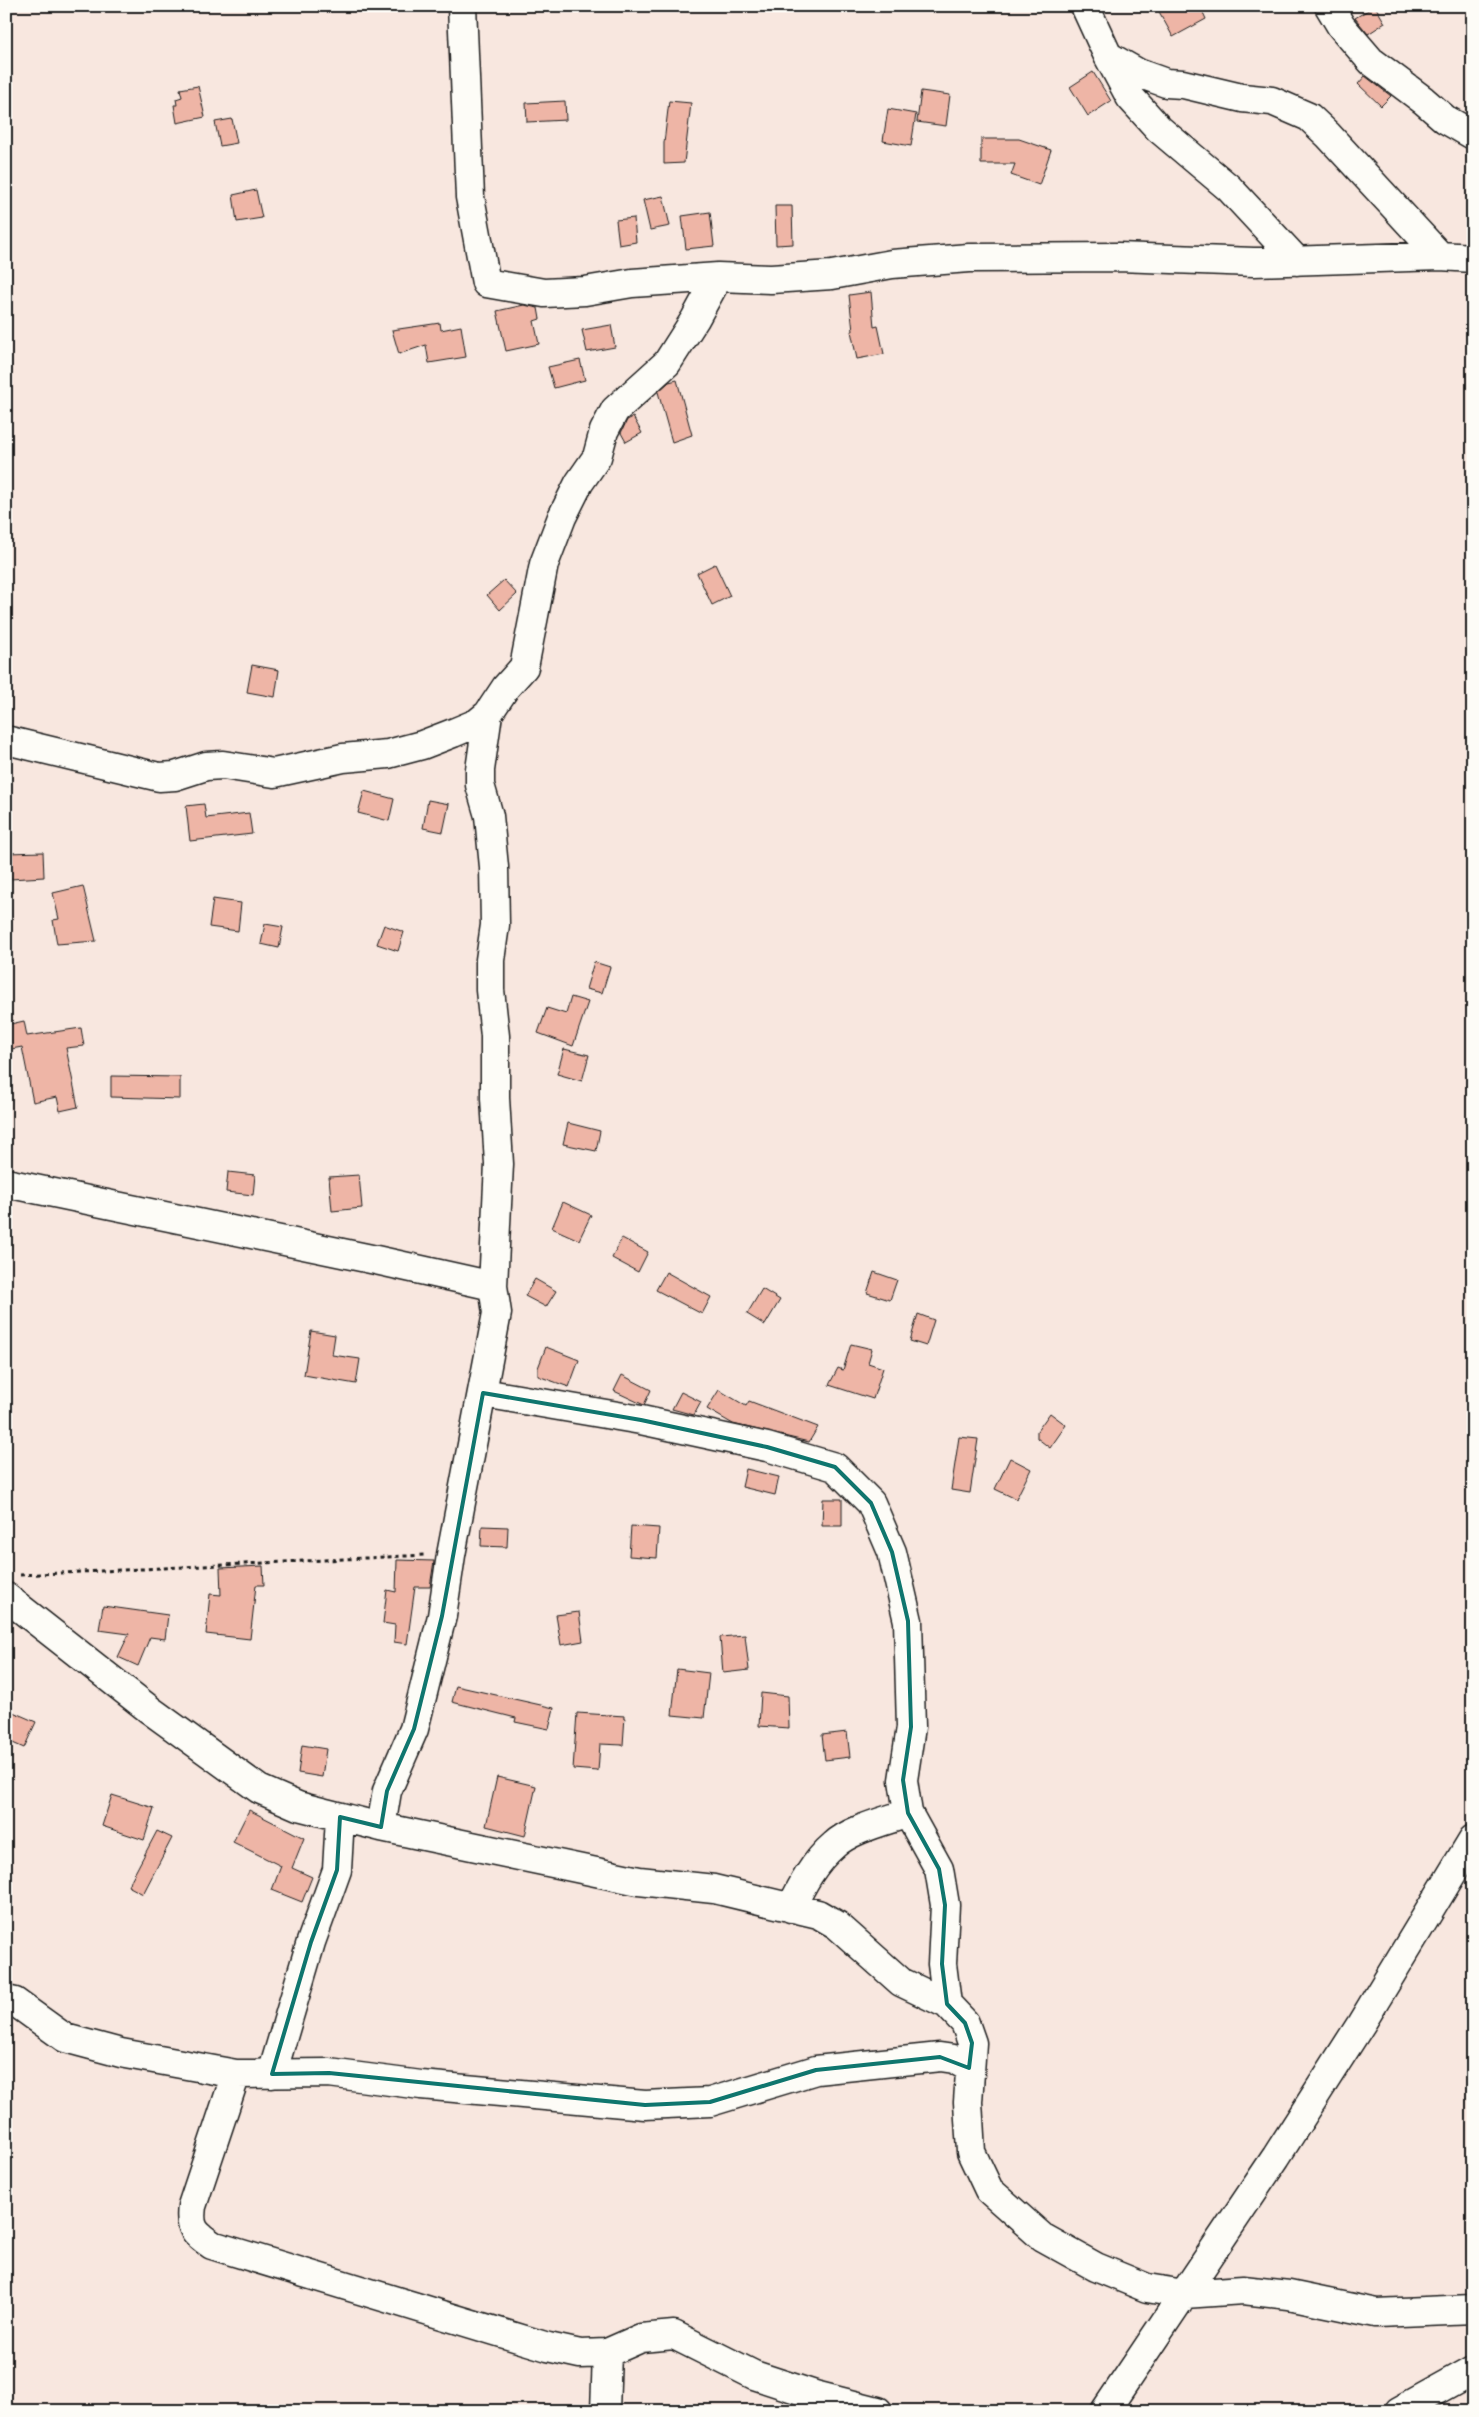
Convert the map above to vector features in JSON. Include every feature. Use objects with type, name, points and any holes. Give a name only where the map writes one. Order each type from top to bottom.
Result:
[{"type":"street","points":[[462,6],[470,197],[486,283],[544,293],[585,291],[632,283],[718,277],[771,279],[832,275],[892,264],[969,258],[1090,257],[1298,261],[1440,256],[1473,258]]},
{"type":"street","points":[[1085,6],[1108,56],[1130,97],[1159,129],[1230,188],[1298,261]]},
{"type":"street","points":[[1330,6],[1341,26],[1371,62],[1423,100],[1445,119],[1473,135]]},
{"type":"street","points":[[1108,56],[1138,73],[1166,83],[1183,84],[1242,98],[1272,101],[1309,117],[1328,134],[1440,256]]},
{"type":"street","points":[[6,740],[159,777],[174,776],[206,766],[223,765],[274,773],[305,765],[388,754],[422,745],[477,723],[488,714],[506,687],[524,667],[544,564],[562,517],[579,482],[597,457],[604,431],[615,410],[667,363],[695,319],[718,277]]},
{"type":"street","points":[[382,1827],[387,1791],[414,1729],[442,1616],[451,1555],[497,1313],[492,1286],[499,1164],[495,1098],[495,1036],[490,990],[490,960],[495,925],[494,867],[489,816],[480,785],[480,770],[488,714]]},
{"type":"street","points":[[6,1183],[492,1286]]},
{"type":"street","points":[[483,1393],[642,1420],[768,1447],[835,1467],[871,1503],[892,1552],[908,1621],[911,1727],[903,1780],[908,1813],[939,1869],[944,1905],[942,1964],[946,2004]]},
{"type":"street","points":[[12,1586],[150,1710],[259,1789],[298,1806],[382,1827],[639,1880],[714,1889],[818,1914],[837,1925],[900,1982],[946,2004],[965,2023],[972,2043],[969,2068],[971,2152],[990,2190],[1042,2237],[1096,2267],[1148,2288],[1184,2294],[1243,2290],[1289,2295],[1376,2313],[1473,2309]]},
{"type":"street","points":[[791,1908],[806,1877],[835,1844],[866,1827],[908,1813]]},
{"type":"street","points":[[272,2074],[310,1942],[337,1870],[340,1816]]},
{"type":"street","points":[[1105,2411],[1276,2157],[1361,2024],[1473,1839]]},
{"type":"street","points":[[6,2000],[15,2002],[65,2038],[121,2053],[236,2074],[329,2073],[430,2086],[645,2105],[710,2102],[816,2070],[940,2057],[954,2059],[969,2068]]},
{"type":"street","points":[[236,2074],[192,2206],[190,2222],[198,2235],[212,2246],[548,2347],[580,2354],[607,2353],[642,2338],[674,2335],[754,2375],[815,2395],[878,2411]]},
{"type":"street","points":[[605,2411],[607,2353]]},
{"type":"street","points":[[1400,2411],[1473,2370]]},
{"type":"path","points":[[12,1586],[293,1560],[451,1555]]},
{"type":"highlighted area","points":[[483,1393],[641,1420],[767,1447],[835,1467],[871,1503],[892,1552],[908,1621],[911,1727],[903,1780],[908,1813],[939,1869],[945,1905],[942,1964],[947,2004],[965,2023],[972,2043],[969,2068],[940,2057],[816,2070],[710,2102],[645,2105],[329,2073],[272,2074],[311,1942],[337,1870],[340,1817],[381,1827],[387,1791],[414,1729],[442,1616]]},
{"type":"building","points":[[1156,6],[1200,6],[1206,19],[1173,37]]},
{"type":"building","points":[[1375,6],[1385,23],[1368,34],[1355,18]]},
{"type":"building","points":[[1093,72],[1111,101],[1088,116],[1070,87]]},
{"type":"building","points":[[1365,76],[1391,96],[1381,106],[1358,84]]},
{"type":"building","points":[[198,86],[205,117],[177,123],[174,105],[177,105],[176,99],[182,97],[180,89]]},
{"type":"building","points":[[921,91],[950,95],[946,126],[917,122]]},
{"type":"building","points":[[565,101],[566,120],[527,122],[526,103]]},
{"type":"building","points":[[669,101],[691,103],[684,163],[664,164],[664,143]]},
{"type":"building","points":[[888,109],[916,114],[911,146],[883,141]]},
{"type":"building","points":[[232,119],[237,143],[220,146],[215,122]]},
{"type":"building","points":[[981,139],[1019,139],[1051,150],[1039,185],[1011,175],[1015,164],[981,164]]},
{"type":"building","points":[[256,190],[262,218],[237,222],[233,195]]},
{"type":"building","points":[[663,196],[670,226],[650,230],[643,200]]},
{"type":"building","points":[[775,206],[792,206],[793,244],[776,245]]},
{"type":"building","points":[[710,212],[714,246],[686,249],[682,216]]},
{"type":"building","points":[[634,218],[636,242],[619,245],[616,220]]},
{"type":"building","points":[[871,292],[874,327],[878,326],[884,354],[857,359],[851,331],[853,331],[849,295]]},
{"type":"building","points":[[524,305],[538,308],[540,319],[534,321],[539,344],[506,351],[497,311]]},
{"type":"building","points":[[440,323],[441,330],[461,326],[466,357],[429,363],[426,345],[399,354],[392,330]]},
{"type":"building","points":[[611,325],[615,347],[587,352],[582,330]]},
{"type":"building","points":[[580,360],[585,380],[554,388],[548,367]]},
{"type":"building","points":[[677,380],[692,435],[672,442],[658,392],[669,382]]},
{"type":"building","points":[[633,417],[642,433],[626,442],[621,433],[627,420]]},
{"type":"building","points":[[715,564],[730,596],[712,605],[697,573]]},
{"type":"building","points":[[504,580],[517,594],[500,610],[487,595]]},
{"type":"building","points":[[252,665],[279,670],[275,697],[247,692]]},
{"type":"building","points":[[364,791],[394,799],[389,821],[358,813]]},
{"type":"building","points":[[428,800],[449,804],[443,832],[423,828]]},
{"type":"building","points":[[204,804],[206,818],[249,813],[252,834],[190,841],[186,806]]},
{"type":"building","points":[[43,852],[44,877],[10,879],[8,853]]},
{"type":"building","points":[[83,886],[96,941],[57,944],[53,920],[59,919],[53,893]]},
{"type":"building","points":[[213,899],[241,903],[238,931],[209,927]]},
{"type":"building","points":[[265,924],[283,927],[279,948],[261,944]]},
{"type":"building","points":[[384,925],[404,932],[398,951],[377,944]]},
{"type":"building","points":[[594,962],[610,967],[602,993],[586,989]]},
{"type":"building","points":[[571,997],[588,1002],[573,1046],[538,1033],[547,1008],[566,1014]]},
{"type":"building","points":[[24,1021],[27,1036],[81,1028],[84,1046],[66,1048],[78,1107],[60,1111],[57,1097],[33,1102],[22,1047],[6,1050],[6,1025]]},
{"type":"building","points":[[564,1049],[589,1055],[582,1081],[557,1074]]},
{"type":"building","points":[[111,1076],[180,1077],[180,1099],[111,1097]]},
{"type":"building","points":[[568,1123],[600,1131],[596,1151],[563,1144]]},
{"type":"building","points":[[228,1172],[255,1175],[253,1195],[226,1192]]},
{"type":"building","points":[[359,1175],[362,1208],[332,1211],[329,1177]]},
{"type":"building","points":[[563,1202],[591,1215],[579,1240],[552,1228]]},
{"type":"building","points":[[622,1238],[648,1252],[638,1272],[612,1258]]},
{"type":"building","points":[[666,1272],[711,1297],[702,1314],[656,1290]]},
{"type":"building","points":[[874,1272],[897,1280],[890,1300],[867,1293]]},
{"type":"building","points":[[535,1279],[556,1291],[546,1307],[525,1296]]},
{"type":"building","points":[[762,1289],[780,1300],[765,1325],[747,1314]]},
{"type":"building","points":[[918,1314],[934,1320],[926,1346],[910,1341]]},
{"type":"building","points":[[311,1331],[335,1335],[332,1355],[360,1359],[356,1384],[304,1375]]},
{"type":"building","points":[[851,1344],[872,1349],[868,1363],[883,1368],[873,1399],[829,1385],[838,1368],[843,1370]]},
{"type":"building","points":[[546,1347],[579,1360],[569,1387],[538,1376],[538,1368]]},
{"type":"building","points":[[622,1375],[651,1390],[644,1405],[614,1391]]},
{"type":"building","points":[[719,1390],[746,1406],[749,1401],[818,1427],[809,1442],[733,1424],[707,1409]]},
{"type":"building","points":[[681,1392],[701,1402],[694,1415],[672,1409]]},
{"type":"building","points":[[1050,1413],[1066,1425],[1050,1448],[1037,1438],[1037,1431]]},
{"type":"building","points":[[959,1437],[978,1439],[970,1493],[951,1490]]},
{"type":"building","points":[[1010,1458],[1031,1469],[1016,1499],[995,1489]]},
{"type":"building","points":[[746,1469],[779,1477],[775,1495],[742,1487]]},
{"type":"building","points":[[823,1499],[842,1499],[842,1526],[822,1526]]},
{"type":"building","points":[[482,1526],[508,1527],[507,1547],[481,1546]]},
{"type":"building","points":[[631,1526],[659,1528],[657,1558],[629,1556]]},
{"type":"building","points":[[397,1560],[434,1561],[430,1587],[415,1587],[407,1644],[394,1642],[395,1625],[383,1623],[387,1590],[396,1592]]},
{"type":"building","points":[[263,1566],[264,1585],[256,1585],[250,1639],[206,1634],[210,1594],[221,1595],[220,1568]]},
{"type":"building","points":[[103,1606],[168,1615],[165,1639],[150,1637],[138,1666],[118,1657],[129,1634],[99,1630]]},
{"type":"building","points":[[579,1612],[583,1641],[561,1645],[556,1615]]},
{"type":"building","points":[[745,1635],[749,1670],[723,1673],[720,1637]]},
{"type":"building","points":[[677,1669],[709,1673],[704,1718],[672,1715]]},
{"type":"building","points":[[456,1686],[554,1708],[549,1729],[515,1722],[516,1718],[452,1702]]},
{"type":"building","points":[[761,1693],[788,1696],[789,1728],[759,1726]]},
{"type":"building","points":[[6,1709],[36,1722],[24,1748],[6,1740]]},
{"type":"building","points":[[577,1713],[625,1716],[623,1745],[600,1744],[598,1771],[573,1769]]},
{"type":"building","points":[[847,1732],[850,1757],[825,1760],[822,1735]]},
{"type":"building","points":[[302,1745],[326,1749],[322,1777],[298,1773]]},
{"type":"building","points":[[497,1777],[536,1786],[525,1836],[486,1826]]},
{"type":"building","points":[[112,1795],[154,1808],[144,1840],[102,1826]]},
{"type":"building","points":[[249,1810],[304,1838],[292,1868],[312,1877],[302,1902],[272,1890],[281,1866],[233,1842]]},
{"type":"building","points":[[157,1831],[172,1838],[143,1894],[128,1886]]}]
